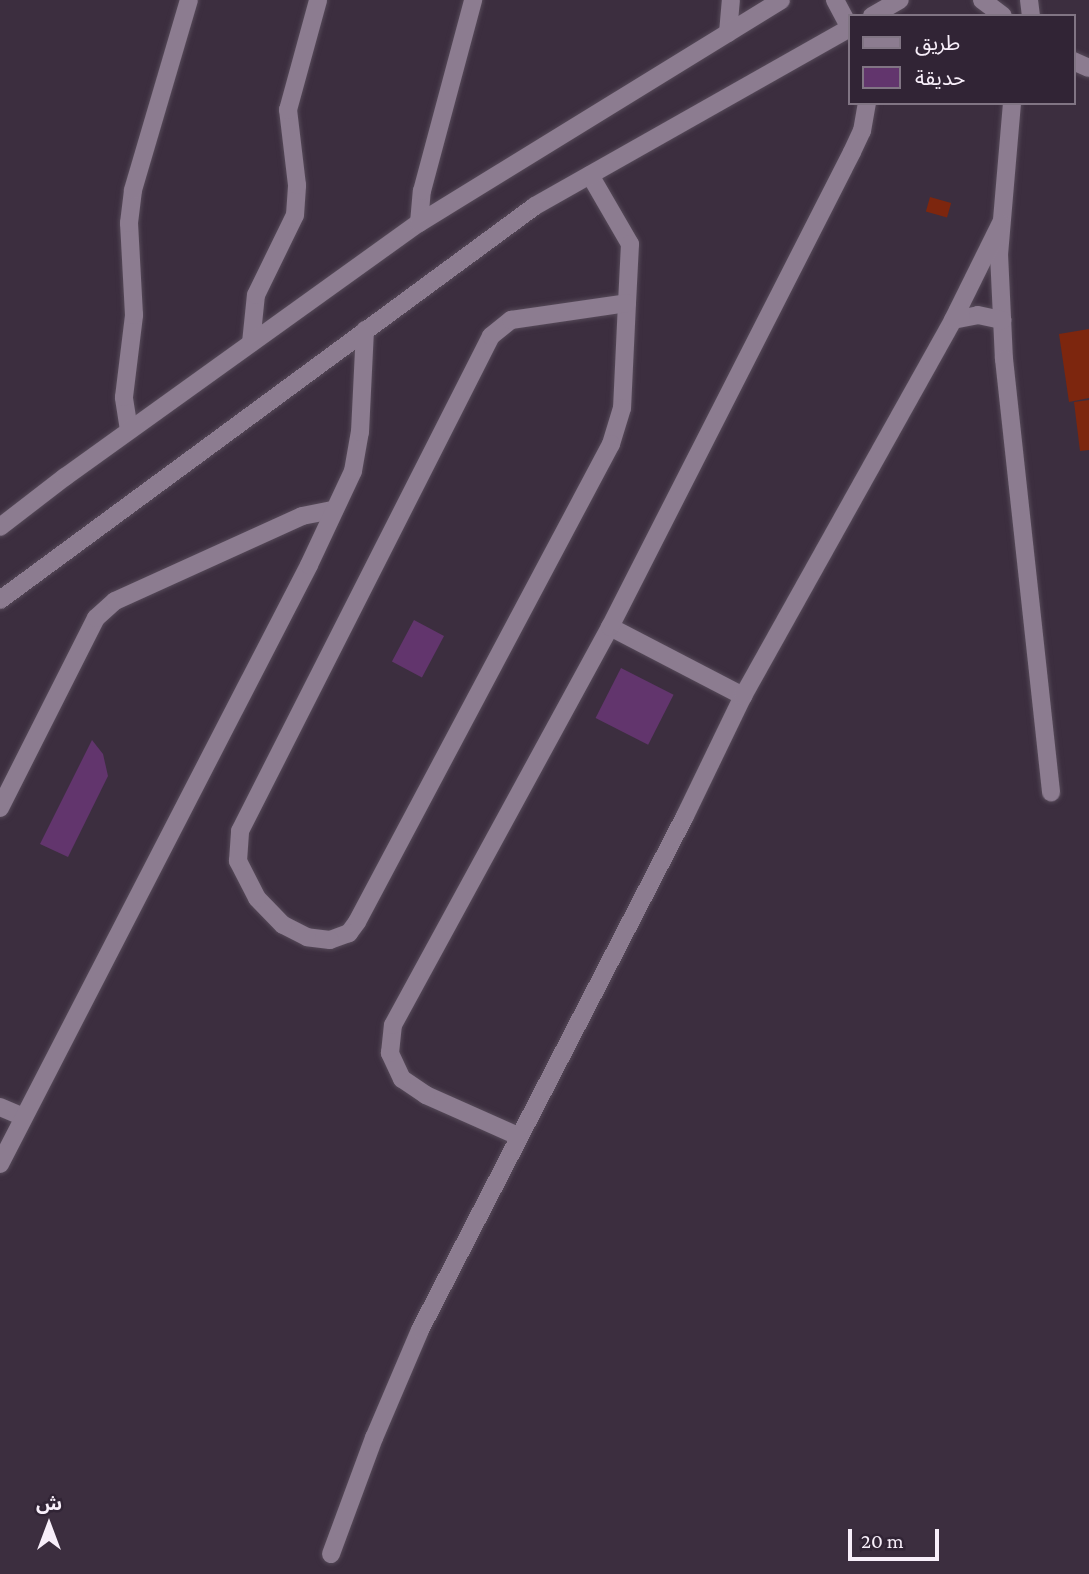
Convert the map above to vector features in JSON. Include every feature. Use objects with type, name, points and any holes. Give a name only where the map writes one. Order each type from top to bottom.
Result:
[{"type":"street","points":[[129,430],[124,397],[134,316],[129,223],[133,190],[189,0]]},
{"type":"street","points":[[251,343],[256,295],[295,215],[297,185],[288,110],[318,0]]},
{"type":"street","points":[[419,223],[422,191],[473,0]]},
{"type":"street","points":[[728,33],[731,0]]},
{"type":"street","points":[[0,527],[129,430],[419,223],[781,0]]},
{"type":"street","points":[[835,0],[848,25]]},
{"type":"street","points":[[876,14],[900,0]]},
{"type":"street","points":[[982,0],[1000,14]]},
{"type":"street","points":[[0,600],[535,206],[848,28]]},
{"type":"street","points":[[518,1136],[413,1088],[395,1067],[390,1039],[400,1012],[610,627],[852,152],[862,131],[867,105]]},
{"type":"street","points":[[1011,112],[1001,223],[1002,320],[1051,792]]},
{"type":"street","points":[[590,175],[630,244],[622,408],[611,444],[358,922],[349,933],[330,940],[307,937],[283,925],[257,898],[237,861],[240,831],[491,336],[511,320],[627,303]]},
{"type":"street","points":[[331,1554],[374,1438],[420,1331],[518,1136],[685,816],[743,696],[953,320],[1001,223]]},
{"type":"street","points":[[953,320],[978,316],[1002,320]]},
{"type":"street","points":[[0,1164],[309,565],[353,471],[359,432],[365,330]]},
{"type":"street","points":[[0,808],[96,618],[115,601],[302,516],[334,510]]},
{"type":"street","points":[[610,627],[743,696]]},
{"type":"street","points":[[0,1107],[23,1117]]},
{"type":"green space","points":[[414,620],[444,636],[422,677],[392,661]]},
{"type":"green space","points":[[621,668],[674,695],[648,745],[596,718]]},
{"type":"green space","points":[[92,740],[103,754],[108,776],[68,857],[40,844]]},
{"type":"building","points":[[930,197],[951,203],[947,217],[926,211]]},
{"type":"building","points":[[1089,329],[1089,398],[1069,402],[1059,334]]},
{"type":"building","points":[[1089,400],[1089,450],[1080,451],[1074,402]]}]
